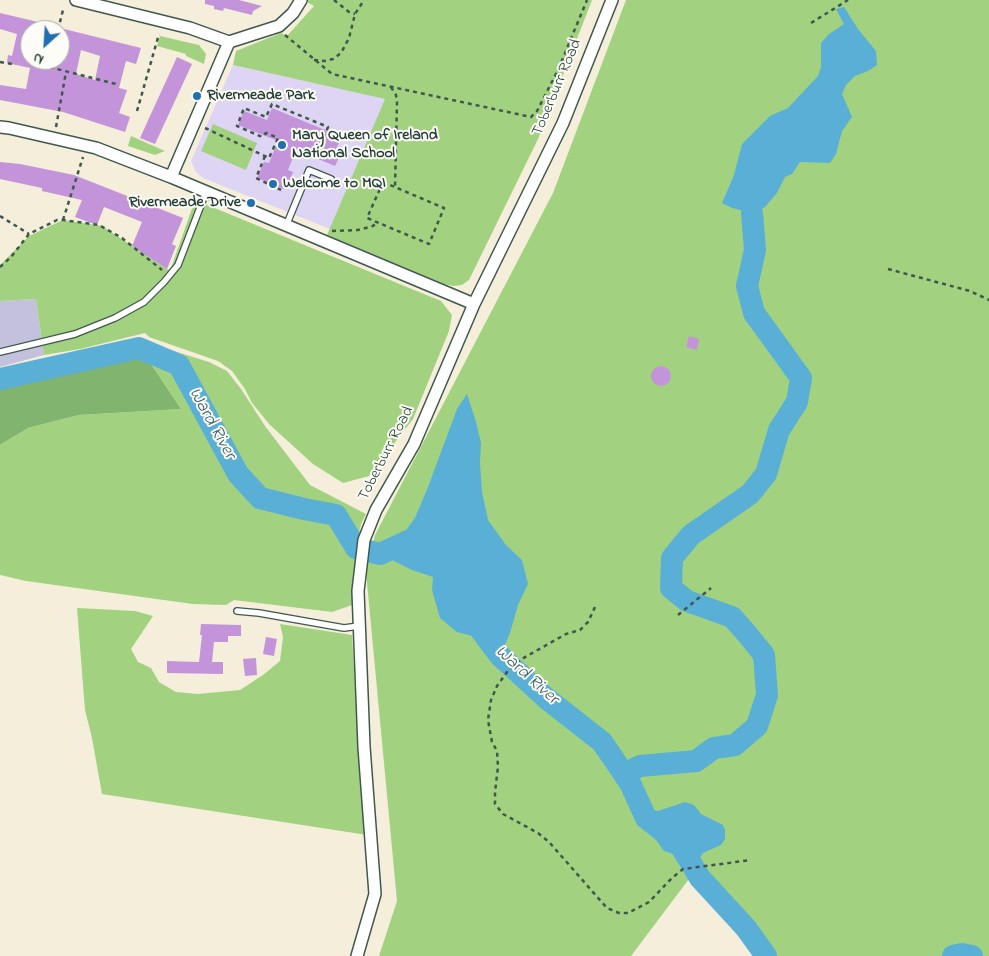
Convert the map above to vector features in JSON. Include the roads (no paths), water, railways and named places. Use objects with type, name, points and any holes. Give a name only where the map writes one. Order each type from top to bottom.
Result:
[{"type":"street","points":[[76,0],[190,28],[229,42],[279,26],[293,13],[301,0]]},
{"type":"street","name":"Toberburr Road","points":[[357,956],[375,894],[364,747],[359,626],[359,578],[364,540],[376,510],[414,444],[474,304],[563,123],[612,0]]},
{"type":"street","points":[[170,177],[229,42]]},
{"type":"street","points":[[0,127],[96,148],[474,304]]},
{"type":"lane","points":[[286,226],[310,170],[331,179]]},
{"type":"lane","points":[[0,352],[75,334],[115,318],[144,302],[178,265],[206,192]]},
{"type":"lane","points":[[237,611],[344,628],[359,626]]},
{"type":"water","points":[[844,7],[858,29],[876,51],[877,65],[855,76],[846,85],[842,94],[852,117],[842,131],[836,154],[830,163],[800,162],[792,174],[785,177],[777,193],[765,207],[752,213],[732,208],[722,203],[734,175],[742,144],[770,116],[788,108],[818,76],[821,67],[821,43],[829,34],[844,24],[836,9]]},
{"type":"water","points":[[467,394],[481,443],[482,492],[488,520],[506,545],[522,560],[528,584],[518,605],[510,633],[500,656],[480,638],[457,632],[440,618],[432,590],[433,577],[412,570],[380,554],[401,537],[415,518],[457,409]]},
{"type":"water","points":[[645,798],[649,809],[658,811],[685,802],[694,805],[701,814],[723,825],[725,839],[721,845],[703,853],[698,861],[699,864],[688,867],[682,857],[664,851],[654,837],[641,826],[632,805]]},
{"type":"waterway","points":[[624,774],[640,766],[696,761],[714,748],[735,745],[757,726],[767,695],[764,655],[732,617],[687,601],[671,588],[672,558],[691,535],[750,494],[766,474],[779,430],[797,402],[801,378],[754,313],[747,286],[755,250],[752,213]]},
{"type":"waterway","name":"Ward River","points":[[0,379],[139,348],[179,365],[238,474],[260,498],[336,515],[356,548],[380,554],[408,541]]},
{"type":"waterway","name":"Ward River","points":[[482,632],[500,656],[546,698],[602,742],[630,783],[646,818],[680,845],[700,878],[746,928],[766,956]]},
{"type":"waterway","name":"Ward River","points":[[953,956],[962,954],[972,956]]},
{"type":"place","name":"Rivermeade Park","points":[[197,96]]},
{"type":"place","name":"Mary Queen of Ireland National School","points":[[282,145]]},
{"type":"place","name":"Welcome to MQI","points":[[273,184]]},
{"type":"place","name":"Rivermeade Drive","points":[[251,203]]}]
